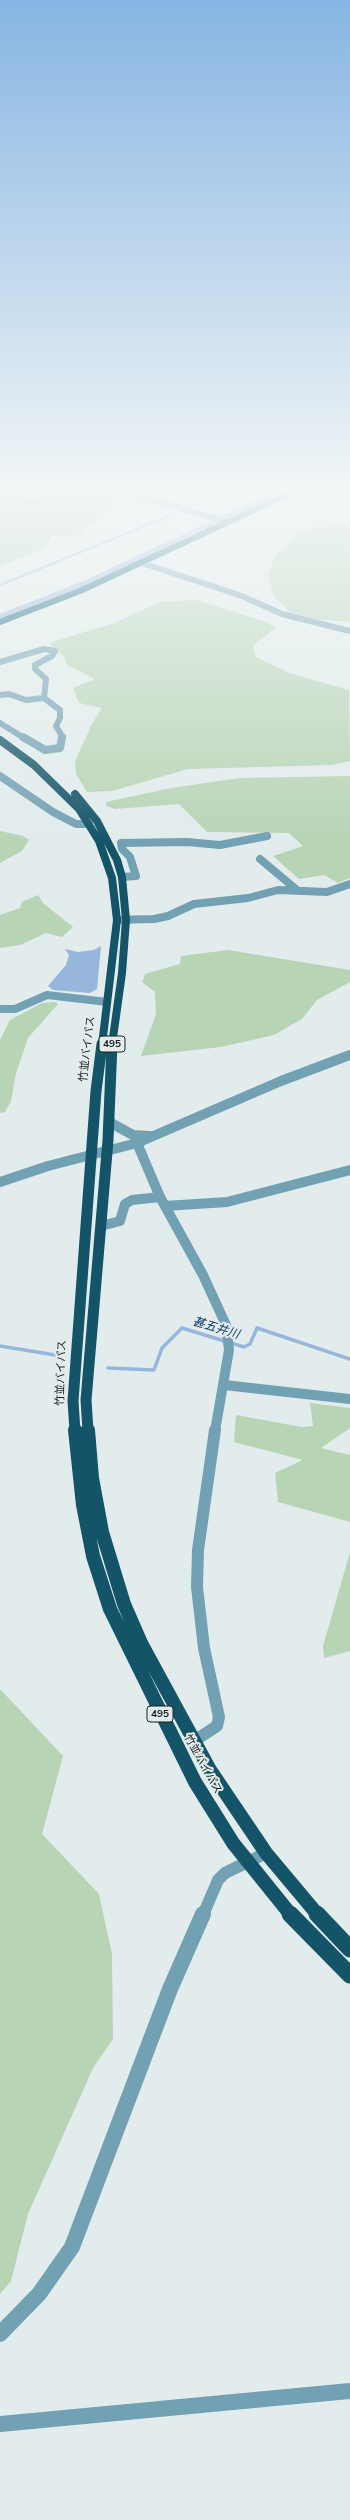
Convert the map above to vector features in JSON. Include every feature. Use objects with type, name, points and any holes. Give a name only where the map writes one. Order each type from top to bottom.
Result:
[{"type":"highway","name":"竹並バイパス","points":[[0,733],[42,764],[87,806],[110,844],[122,877],[122,973],[111,1054],[107,1152],[86,1400],[92,1478],[102,1532],[124,1604],[141,1643],[210,1770],[266,1853],[326,1924],[350,1949]]},
{"type":"highway","name":"竹並バイパス","points":[[0,740],[34,765],[65,794],[89,824],[99,841],[112,878],[122,920],[107,1002],[99,1057],[73,1401],[82,1497],[93,1556],[110,1609],[147,1688],[195,1782],[248,1862],[303,1929],[350,1975]]},
{"type":"main road","points":[[0,622],[36,609]]},
{"type":"street","points":[[270,609],[282,614],[350,631]]},
{"type":"street","points":[[0,662],[44,649],[55,650],[52,656],[35,665],[35,669],[46,680],[44,698]]},
{"type":"street","points":[[0,695],[9,694],[26,700],[44,698],[60,710],[60,718],[56,726],[63,738],[60,748],[45,750],[0,723]]},
{"type":"street","points":[[0,776],[53,812],[76,824],[89,824]]},
{"type":"street","points":[[122,877],[136,876],[130,857],[122,849],[121,843],[187,842],[220,845],[267,836]]},
{"type":"street","points":[[260,859],[297,890]]},
{"type":"street","points":[[122,920],[168,916],[194,904],[248,898],[278,890],[327,892],[350,884]]},
{"type":"street","points":[[0,1009],[15,1009],[47,995],[107,1002]]},
{"type":"street","points":[[0,1182],[48,1166],[137,1144],[282,1081],[350,1055]]},
{"type":"street","points":[[109,1122],[134,1135],[153,1137]]},
{"type":"street","points":[[137,1144],[163,1202],[203,1275],[226,1325],[229,1350],[207,1479],[198,1550],[197,1587],[204,1648],[219,1718],[217,1726],[194,1741]]},
{"type":"street","points":[[101,1226],[120,1221],[125,1204],[132,1200],[163,1202],[227,1202],[350,1170]]},
{"type":"street","points":[[224,1385],[350,1399]]},
{"type":"street","points":[[0,2334],[39,2294],[72,2247],[170,1989],[218,1880],[225,1873],[266,1853]]},
{"type":"street","points":[[0,2424],[350,2391]]},
{"type":"green space","points":[[146,609],[223,609],[266,622],[276,628],[253,645],[255,657],[292,674],[349,690],[350,761],[332,765],[188,769],[112,791],[87,792],[76,774],[75,761],[92,724],[102,708],[79,703],[73,688],[95,679],[67,665],[65,658],[51,645],[52,642],[114,623]]},
{"type":"green space","points":[[287,609],[350,609],[350,622],[314,619],[290,612]]},
{"type":"green space","points":[[350,776],[350,878],[338,883],[324,875],[299,879],[273,856],[303,846],[289,833],[207,832],[179,804],[115,809],[106,806],[106,802],[171,788],[240,778]]},
{"type":"green space","points":[[0,831],[23,836],[29,840],[22,851],[0,863]]},
{"type":"green space","points":[[38,895],[43,903],[73,927],[62,937],[46,933],[20,945],[0,948],[0,915],[20,908],[22,902]]},
{"type":"green space","points":[[228,950],[350,970],[350,982],[317,1000],[302,1019],[274,1035],[221,1047],[141,1056],[156,1014],[155,992],[142,982],[145,974],[180,964],[181,956]]},
{"type":"green space","points":[[55,1002],[58,1004],[28,1038],[16,1073],[11,1101],[5,1112],[0,1113],[0,1040],[10,1020],[42,1003]]},
{"type":"green space","points":[[310,1403],[350,1408],[350,1428],[321,1448],[350,1455],[350,1522],[278,1502],[275,1473],[303,1460],[234,1442],[236,1415],[301,1427],[313,1426]]},
{"type":"green space","points":[[350,1552],[350,1651],[324,1658],[323,1646]]},
{"type":"green space","points":[[0,1689],[63,1756],[42,1834],[99,1894],[112,1954],[113,2039],[93,2068],[28,2214],[11,2281],[0,2294]]},
{"type":"water","points":[[101,946],[97,989],[90,993],[53,990],[48,986],[66,965],[69,955],[65,949],[78,952],[94,950]]},
{"type":"waterway","points":[[0,618],[24,609]]},
{"type":"waterway","name":"甚五井川","points":[[108,1368],[154,1370],[162,1348],[182,1328],[244,1347],[250,1344],[257,1328],[350,1359]]},
{"type":"waterway","name":"甚五井川","points":[[0,1346],[55,1355]]}]
